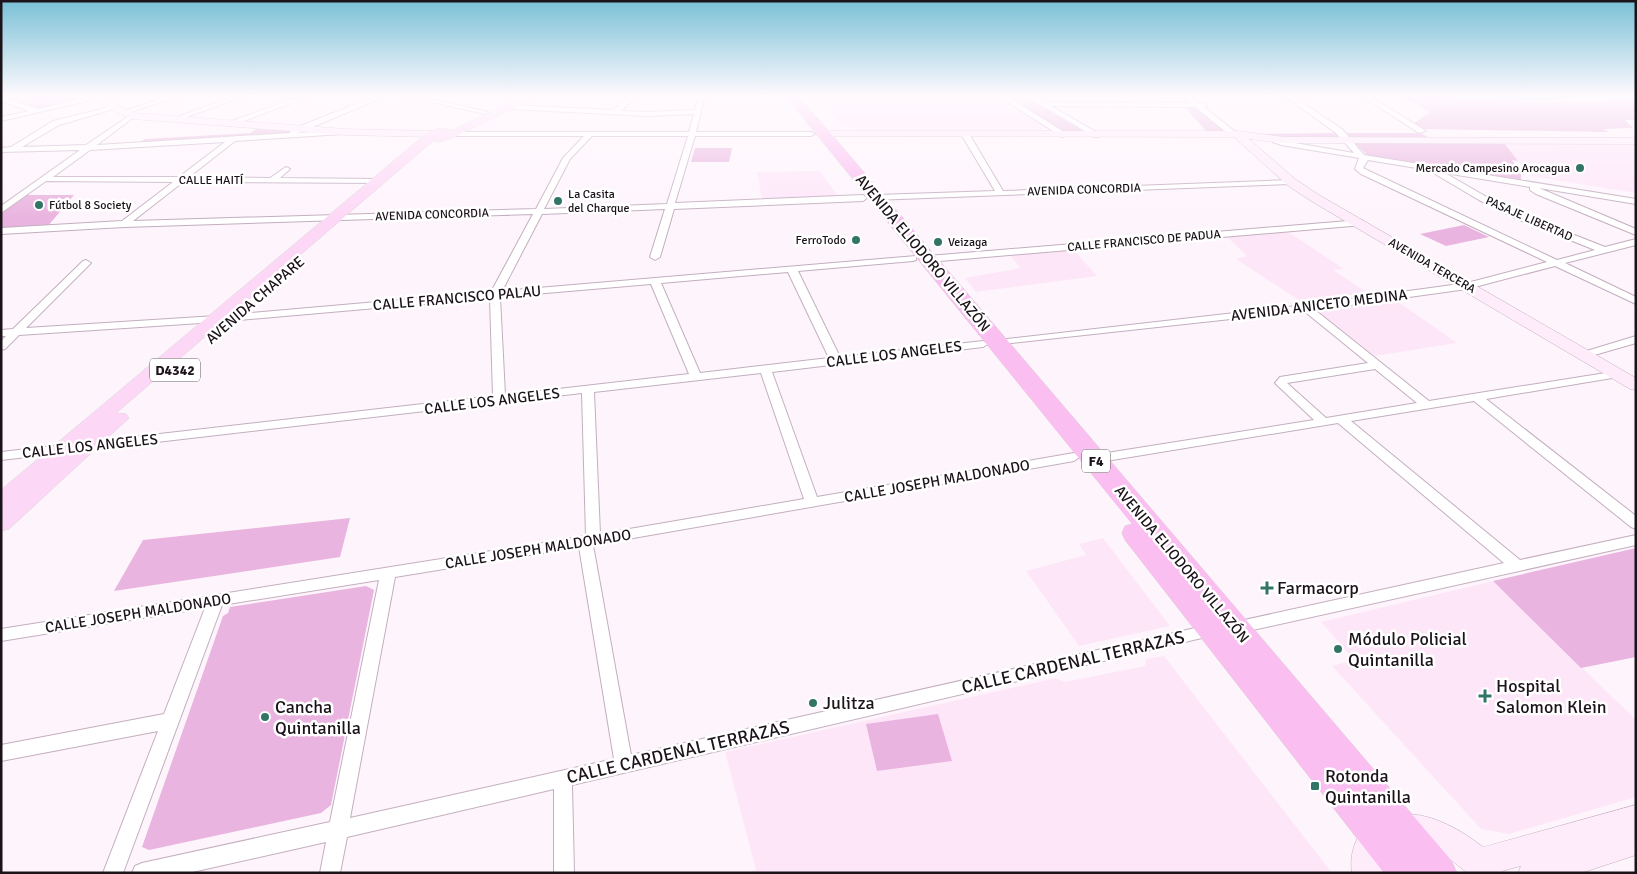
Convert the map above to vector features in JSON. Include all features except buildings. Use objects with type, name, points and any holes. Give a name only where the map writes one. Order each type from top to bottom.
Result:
[{"type":"highway","name":"AVENIDA ELIODORO VILLAZÓN","points":[[818,136],[1389,831],[1438,873]]},
{"type":"highway","name":"AVENIDA ELIODORO VILLAZÓN","points":[[1389,831],[1408,873]]},
{"type":"main road","name":"AVENIDA CHAPARE","points":[[1,523],[234,318],[343,217],[378,181],[439,136]]},
{"type":"main road","name":"AVENIDA CHAPARE","points":[[1,502],[62,448],[216,319],[343,217],[439,136]]},
{"type":"street","points":[[12,150],[35,136]]},
{"type":"street","points":[[1,210],[89,147],[100,136]]},
{"type":"street","points":[[1,150],[232,140],[285,136]]},
{"type":"street","points":[[499,400],[495,294],[567,158],[588,136]]},
{"type":"street","points":[[655,257],[669,205],[691,136]]},
{"type":"street","points":[[966,136],[1001,194]]},
{"type":"street","name":"AVENIDA TERCERA","points":[[1240,136],[1291,182],[1636,385]]},
{"type":"street","points":[[1249,136],[1276,140],[1332,136]]},
{"type":"street","points":[[1344,136],[1364,159],[1360,169],[1364,172],[1636,301]]},
{"type":"street","points":[[1361,136],[1434,139],[1636,141]]},
{"type":"street","points":[[1429,136],[1434,139]]},
{"type":"street","points":[[124,224],[232,140]]},
{"type":"street","points":[[1276,140],[1281,143],[1635,200]]},
{"type":"street","name":"PASAJE LIBERTAD","points":[[1432,168],[1482,198],[1518,216],[1603,250]]},
{"type":"street","points":[[272,180],[286,169]]},
{"type":"street","name":"CALLE HAITÍ","points":[[45,179],[378,181]]},
{"type":"street","name":"AVENIDA CONCORDIA","points":[[1,231],[124,224],[538,212],[669,205],[1291,182]]},
{"type":"street","points":[[1528,183],[1539,192],[1636,232]]},
{"type":"street","name":"CALLE FRANCISCO DE PADUA","points":[[920,258],[1360,223]]},
{"type":"street","name":"AVENIDA ANICETO MEDINA","points":[[990,344],[1306,308],[1467,286],[1553,262],[1633,245]]},
{"type":"street","name":"CALLE FRANCISCO PALAU","points":[[1,333],[234,318],[920,258]]},
{"type":"street","points":[[1,347],[86,263]]},
{"type":"street","points":[[792,269],[836,361]]},
{"type":"street","points":[[655,282],[696,377]]},
{"type":"street","points":[[1306,308],[1427,405]]},
{"type":"street","points":[[1584,355],[1636,340]]},
{"type":"street","name":"CALLE LOS ANGELES","points":[[1,456],[990,344]]},
{"type":"street","points":[[1324,423],[1286,389],[1281,383],[1284,379],[1377,365]]},
{"type":"street","points":[[765,369],[812,503]]},
{"type":"street","name":"CALLE JOSEPH MALDONADO","points":[[1,635],[388,574],[1084,458],[1324,423],[1618,374]]},
{"type":"street","points":[[588,389],[589,541],[624,764]]},
{"type":"street","points":[[1476,397],[1636,524]]},
{"type":"street","points":[[1342,420],[1517,566]]},
{"type":"street","name":"CALLE CARDENAL TERRAZAS","points":[[142,873],[1224,629],[1636,540]]},
{"type":"street","points":[[330,873],[388,574]]},
{"type":"street","points":[[114,873],[216,600]]},
{"type":"street","points":[[1,753],[170,721]]},
{"type":"street","points":[[564,779],[564,873]]},
{"type":"street","points":[[1367,873],[1367,849],[1389,831],[1418,829],[1439,836],[1460,847],[1484,868],[1636,819]]},
{"type":"street","points":[[1534,873],[1636,841]]},
{"type":"shaded area","points":[[201,136],[254,136],[139,143],[145,139]]},
{"type":"shaded area","points":[[1253,136],[1338,136],[1340,138],[1259,138]]},
{"type":"shaded area","points":[[1349,136],[1425,136],[1429,138],[1351,138]]},
{"type":"shaded area","points":[[1353,141],[1504,143],[1518,161],[1512,160],[1521,175],[1521,180],[1367,155]]},
{"type":"shaded area","name":"Mercado Campesino Arocagua","points":[[1504,143],[1636,143],[1636,193],[1530,176]]},
{"type":"shaded area","points":[[695,148],[732,148],[729,162],[691,162]]},
{"type":"shaded area","points":[[820,171],[838,196],[762,199],[757,172]]},
{"type":"shaded area","name":"Fútbol 8 Society","points":[[27,195],[74,195],[47,227],[1,229],[1,214]]},
{"type":"shaded area","points":[[1464,225],[1489,237],[1446,246],[1420,234]]},
{"type":"shaded area","points":[[1287,231],[1344,269],[1333,270],[1368,293],[1300,301],[1236,259],[1247,256],[1227,237]]},
{"type":"shaded area","points":[[1073,249],[1097,276],[976,292],[965,278],[1021,268],[1009,254]]},
{"type":"shaded area","points":[[1397,301],[1457,343],[1375,356],[1321,314],[1319,310]]},
{"type":"shaded area","points":[[350,518],[340,557],[114,591],[143,540]]},
{"type":"shaded area","points":[[1103,538],[1170,626],[1079,646],[1026,571],[1086,555],[1079,544]]},
{"type":"shaded area","points":[[1636,548],[1636,657],[1581,668],[1493,581]]},
{"type":"shaded area","name":"Hospital Salomon Klein","points":[[1493,581],[1636,720],[1636,797],[1509,834],[1481,829],[1332,666],[1354,660],[1321,622]]},
{"type":"shaded area","points":[[366,586],[374,590],[331,805],[321,813],[149,850],[142,847],[223,616],[228,613],[230,607]]},
{"type":"shaded area","points":[[1164,656],[1332,873],[748,873],[756,870],[725,752],[1056,678],[1065,682],[1145,666],[1146,659]]},
{"type":"shaded area","points":[[938,714],[952,761],[877,771],[866,724]]},
{"type":"place","name":"Mercado Campesino Arocagua","points":[[1580,168]]},
{"type":"place","name":"La Casita del Charque","points":[[558,201]]},
{"type":"place","name":"Fútbol 8 Society","points":[[39,205]]},
{"type":"place","name":"FerroTodo","points":[[856,240]]},
{"type":"place","name":"Veizaga","points":[[938,242]]},
{"type":"place","name":"Farmacorp","points":[[1267,588]]},
{"type":"place","name":"Módulo Policial Quintanilla","points":[[1338,649]]},
{"type":"place","name":"Hospital Salomon Klein","points":[[1485,696]]},
{"type":"place","name":"Julitza","points":[[813,703]]},
{"type":"place","name":"Cancha Quintanilla","points":[[265,717]]},
{"type":"place","name":"Rotonda Quintanilla","points":[[1315,786]]}]
